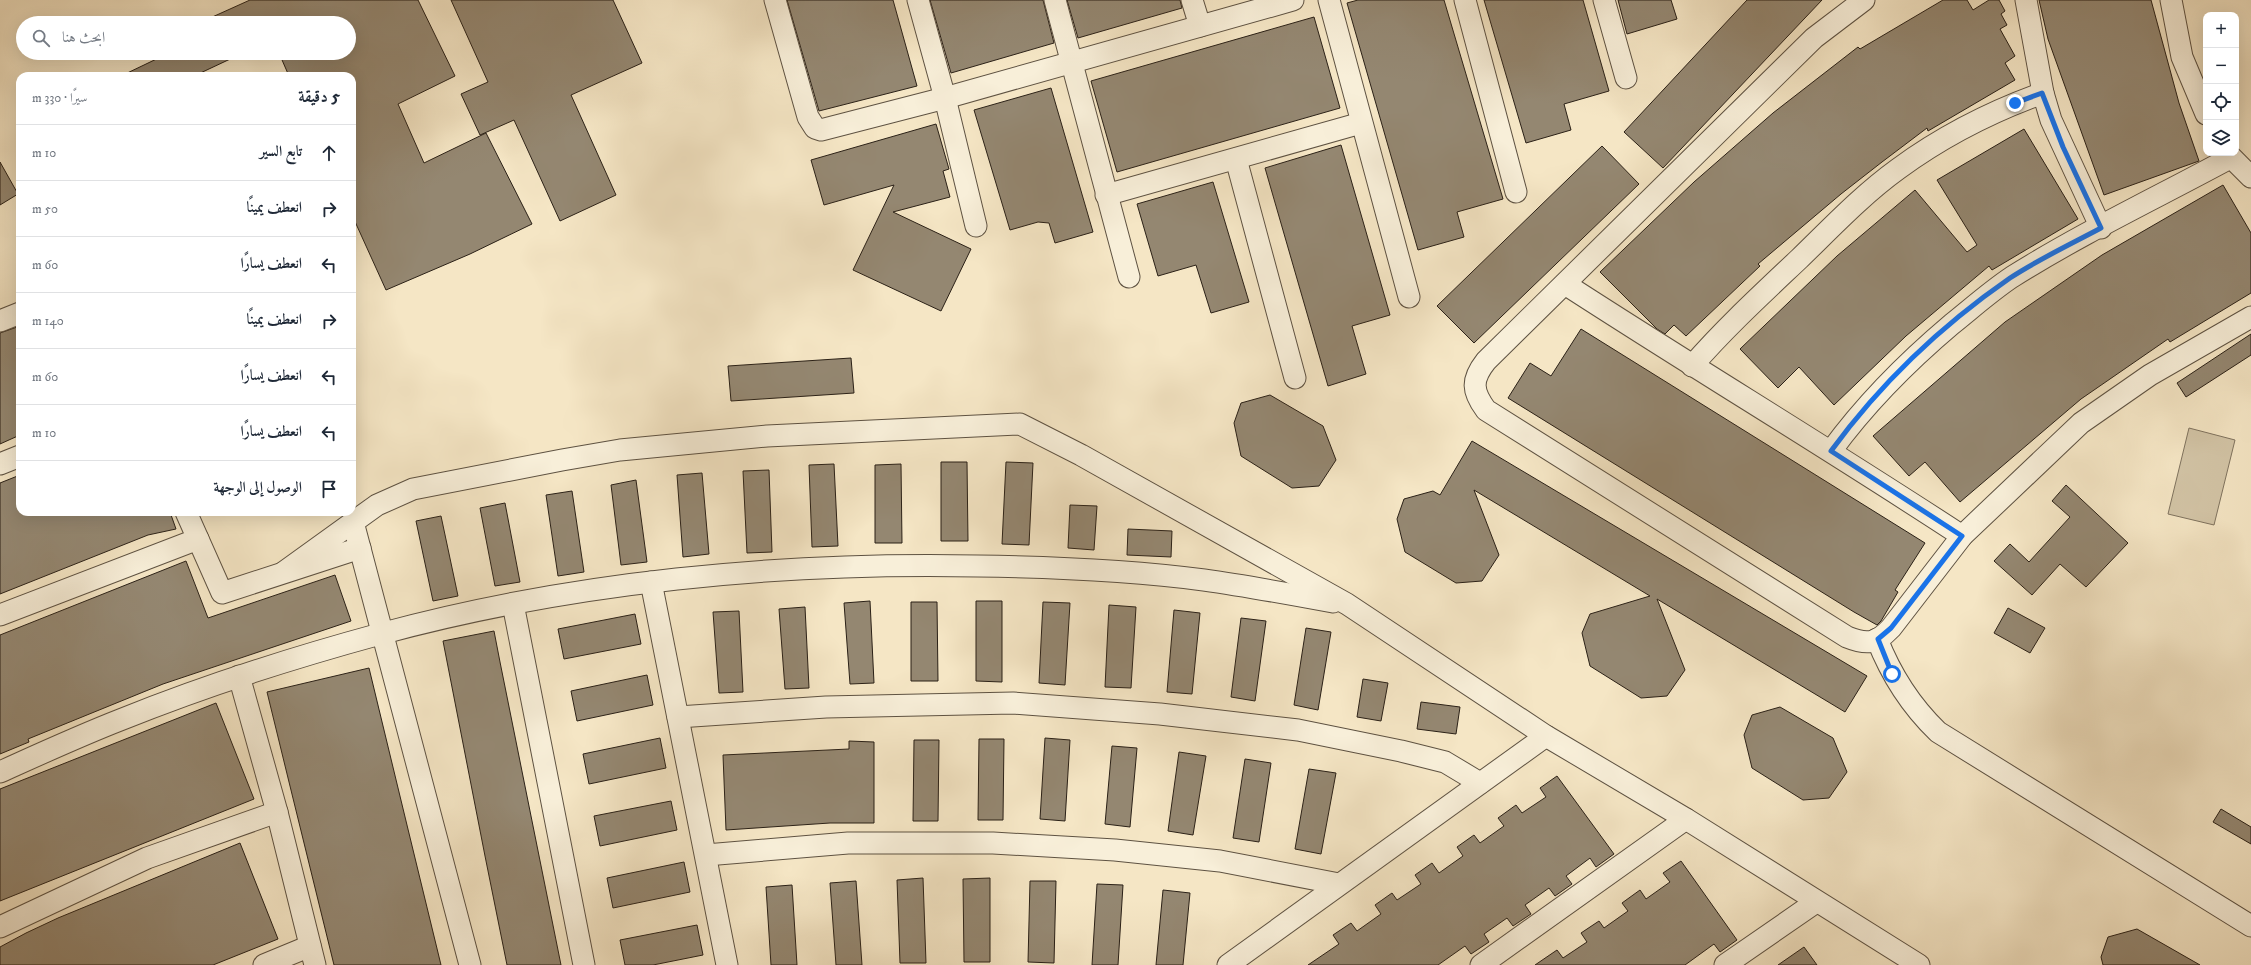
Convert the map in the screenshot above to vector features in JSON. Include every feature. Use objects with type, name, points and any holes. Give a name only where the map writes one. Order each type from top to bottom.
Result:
[{"type":"street","points":[[775,0],[808,117],[815,128],[827,128],[945,98],[1293,0]]},
{"type":"street","points":[[918,0],[945,98],[976,226]]},
{"type":"street","points":[[1055,0],[1129,277]]},
{"type":"street","points":[[1192,0],[1200,26]]},
{"type":"street","points":[[1329,0],[1409,297]]},
{"type":"street","points":[[1465,0],[1516,192]]},
{"type":"street","points":[[1604,0],[1626,78]]},
{"type":"street","points":[[1864,0],[1814,38],[1480,370],[1476,379],[1475,391],[1486,410],[1847,636],[1861,642],[1870,642],[1878,639],[1891,628],[1962,536],[2081,423],[2150,375],[2251,317]]},
{"type":"street","points":[[2026,0],[2042,93],[2063,147],[2101,228]]},
{"type":"street","points":[[2171,0],[2182,57],[2203,107]]},
{"type":"street","points":[[1692,366],[1720,335],[1771,285],[1876,186],[1958,129],[1989,113],[2042,93]]},
{"type":"street","points":[[1106,195],[1361,123]]},
{"type":"street","points":[[1831,451],[1875,395],[1908,362],[1974,305],[2011,278],[2229,156],[2251,177]]},
{"type":"street","points":[[1236,159],[1295,378]]},
{"type":"street","points":[[1565,284],[1692,366],[1831,451],[1962,536]]},
{"type":"street","points":[[0,321],[16,315]]},
{"type":"street","points":[[284,572],[377,505],[413,489],[620,450],[767,436],[1020,424],[1081,455],[1347,604],[1546,736],[1686,819],[1816,902],[1919,965]]},
{"type":"street","points":[[0,464],[16,458]]},
{"type":"street","points":[[188,516],[222,593],[360,548]]},
{"type":"street","points":[[353,522],[470,965]]},
{"type":"street","points":[[0,615],[198,539]]},
{"type":"street","points":[[0,772],[120,719],[239,676],[383,633],[513,604],[651,582],[789,569],[918,565],[1064,567],[1202,580],[1347,604]]},
{"type":"street","points":[[651,582],[727,965]]},
{"type":"street","points":[[513,604],[584,965]]},
{"type":"street","points":[[1878,639],[1892,674],[1902,690],[1925,719],[1938,732],[2251,926]]},
{"type":"street","points":[[239,676],[277,812],[313,955],[264,965]]},
{"type":"street","points":[[678,717],[826,707],[1013,703],[1160,714],[1298,730],[1394,750],[1445,762],[1480,783]]},
{"type":"street","points":[[1228,965],[1546,736]]},
{"type":"street","points":[[0,927],[147,858],[277,812]]},
{"type":"street","points":[[1481,965],[1686,819]]},
{"type":"street","points":[[706,855],[848,843],[993,843],[1115,850],[1220,861],[1340,884]]},
{"type":"street","points":[[1725,965],[1816,902]]},
{"type":"shaded area","points":[[2189,428],[2235,440],[2214,525],[2168,514]]},
{"type":"building","points":[[250,0],[418,0],[455,76],[398,104],[424,163],[486,133],[532,224],[470,254],[386,290],[356,224],[356,72],[287,72],[282,60],[356,60],[356,16],[215,16]]},
{"type":"building","points":[[451,0],[613,0],[642,63],[571,95],[616,195],[560,221],[514,120],[480,135],[461,94],[488,82]]},
{"type":"building","points":[[787,0],[893,0],[917,86],[819,111]]},
{"type":"building","points":[[930,0],[1043,0],[1054,43],[951,73]]},
{"type":"building","points":[[1067,0],[1180,0],[1182,8],[1078,38]]},
{"type":"building","points":[[1358,0],[1444,0],[1503,199],[1457,212],[1464,237],[1418,250],[1347,3]]},
{"type":"building","points":[[1484,0],[1583,0],[1609,91],[1564,104],[1571,130],[1526,143]]},
{"type":"building","points":[[1618,0],[1671,0],[1677,19],[1627,34]]},
{"type":"building","points":[[1747,0],[1822,0],[1663,168],[1624,132]]},
{"type":"building","points":[[1943,0],[1967,0],[1973,10],[1989,0],[1999,0],[2005,11],[2001,14],[2007,25],[2000,29],[2015,56],[2005,63],[2015,80],[1928,131],[1927,128],[1882,162],[1841,194],[1758,264],[1760,266],[1686,336],[1674,325],[1665,334],[1657,329],[1600,272],[1694,182],[1773,113],[1858,47],[1860,49]]},
{"type":"building","points":[[2039,0],[2151,0],[2179,103],[2199,161],[2104,195],[2048,39]]},
{"type":"building","points":[[1314,17],[1340,108],[1117,172],[1091,81]]},
{"type":"building","points":[[154,60],[228,60],[203,72],[129,72]]},
{"type":"building","points":[[1051,88],[1093,232],[1055,243],[1049,223],[1038,222],[1010,230],[974,110]]},
{"type":"building","points":[[936,124],[949,169],[943,171],[950,197],[893,212],[971,249],[941,311],[853,270],[894,185],[824,205],[811,160]]},
{"type":"building","points":[[2024,129],[2078,219],[1992,270],[1989,266],[1906,336],[1834,405],[1799,367],[1778,388],[1740,349],[1837,256],[1915,190],[1967,252],[1977,245],[1937,180]]},
{"type":"building","points":[[1341,145],[1390,315],[1352,326],[1366,374],[1328,386],[1265,168]]},
{"type":"building","points":[[1602,146],[1639,184],[1474,343],[1437,306]]},
{"type":"building","points":[[0,162],[16,190],[16,195],[0,205]]},
{"type":"building","points":[[1213,182],[1249,302],[1211,313],[1196,265],[1158,276],[1137,204]]},
{"type":"building","points":[[2223,185],[2251,233],[2251,293],[2170,342],[2168,339],[2081,399],[1960,502],[1925,462],[1909,476],[1873,436],[2005,322],[2102,255]]},
{"type":"building","points":[[16,327],[16,437],[0,444],[0,333]]},
{"type":"building","points":[[1581,329],[1925,543],[1895,590],[1898,592],[1881,621],[1877,625],[1854,612],[1508,398],[1530,363],[1551,376]]},
{"type":"building","points":[[2251,334],[2251,355],[2186,397],[2177,383]]},
{"type":"building","points":[[851,358],[854,393],[731,401],[728,366]]},
{"type":"building","points":[[1270,395],[1323,426],[1336,460],[1319,486],[1292,488],[1241,456],[1234,423],[1241,403]]},
{"type":"building","points":[[1472,441],[1867,676],[1845,712],[1657,599],[1685,670],[1667,696],[1641,698],[1590,666],[1582,633],[1590,614],[1650,596],[1474,490],[1499,555],[1482,581],[1456,583],[1405,552],[1397,519],[1404,499],[1433,491],[1440,495]]},
{"type":"building","points":[[941,462],[967,462],[968,541],[941,541]]},
{"type":"building","points":[[1006,462],[1033,463],[1029,545],[1002,544]]},
{"type":"building","points":[[834,464],[838,546],[812,547],[809,465]]},
{"type":"building","points":[[901,464],[902,543],[875,543],[875,465]]},
{"type":"building","points":[[769,470],[772,552],[747,553],[743,471]]},
{"type":"building","points":[[702,473],[709,554],[683,557],[677,475]]},
{"type":"building","points":[[16,477],[16,516],[171,516],[176,529],[148,535],[0,594],[0,483]]},
{"type":"building","points":[[636,480],[647,562],[621,565],[611,485]]},
{"type":"building","points":[[2066,485],[2128,543],[2086,587],[2060,564],[2032,595],[1994,561],[2010,544],[2029,562],[2070,517],[2052,501]]},
{"type":"building","points":[[572,491],[584,572],[558,576],[546,495]]},
{"type":"building","points":[[505,503],[520,582],[495,586],[480,508]]},
{"type":"building","points":[[1070,505],[1097,506],[1094,550],[1068,548]]},
{"type":"building","points":[[441,516],[458,596],[433,601],[416,521]]},
{"type":"building","points":[[1128,529],[1172,531],[1171,557],[1127,555]]},
{"type":"building","points":[[186,561],[208,618],[335,575],[351,621],[163,684],[28,739],[29,742],[0,754],[0,635]]},
{"type":"building","points":[[870,601],[874,683],[850,684],[844,603]]},
{"type":"building","points":[[976,601],[1002,601],[1002,682],[976,681]]},
{"type":"building","points":[[911,602],[937,602],[938,681],[911,681]]},
{"type":"building","points":[[1043,602],[1070,603],[1065,685],[1039,683]]},
{"type":"building","points":[[1109,605],[1136,607],[1131,688],[1105,687]]},
{"type":"building","points":[[805,607],[809,688],[785,689],[779,609]]},
{"type":"building","points":[[2008,608],[2045,628],[2030,653],[1994,633]]},
{"type":"building","points":[[1174,610],[1200,613],[1192,694],[1167,692]]},
{"type":"building","points":[[739,611],[743,692],[719,693],[713,612]]},
{"type":"building","points":[[635,614],[641,644],[564,659],[558,629]]},
{"type":"building","points":[[1241,618],[1266,621],[1255,701],[1231,697]]},
{"type":"building","points":[[1306,628],[1331,632],[1318,710],[1294,705]]},
{"type":"building","points":[[494,631],[561,965],[507,965],[485,856],[443,641]]},
{"type":"building","points":[[369,668],[441,965],[334,965],[267,692]]},
{"type":"building","points":[[647,675],[653,705],[577,721],[571,691]]},
{"type":"building","points":[[1363,679],[1388,683],[1381,721],[1357,717]]},
{"type":"building","points":[[1421,702],[1460,707],[1456,734],[1417,729]]},
{"type":"building","points":[[216,703],[254,799],[0,901],[0,789]]},
{"type":"building","points":[[1780,707],[1833,738],[1847,772],[1829,798],[1803,800],[1752,768],[1744,735],[1752,715]]},
{"type":"building","points":[[660,738],[666,768],[589,784],[583,754]]},
{"type":"building","points":[[1045,738],[1070,740],[1065,821],[1040,819]]},
{"type":"building","points":[[979,739],[1004,739],[1003,820],[978,820]]},
{"type":"building","points":[[914,740],[939,740],[938,821],[913,821]]},
{"type":"building","points":[[849,741],[874,742],[874,823],[830,823],[726,830],[723,755],[849,749]]},
{"type":"building","points":[[1112,746],[1137,748],[1130,827],[1105,824]]},
{"type":"building","points":[[1179,752],[1206,756],[1193,835],[1168,831]]},
{"type":"building","points":[[1245,759],[1271,763],[1259,842],[1233,838]]},
{"type":"building","points":[[1309,769],[1336,773],[1321,854],[1295,849]]},
{"type":"building","points":[[1557,776],[1614,854],[1596,867],[1590,858],[1566,876],[1572,884],[1555,896],[1549,888],[1525,905],[1531,914],[1513,926],[1507,918],[1484,934],[1489,942],[1471,954],[1465,946],[1438,965],[1308,965],[1339,944],[1333,935],[1351,923],[1357,931],[1381,914],[1375,905],[1392,893],[1397,900],[1421,884],[1415,875],[1432,863],[1439,873],[1463,856],[1457,847],[1474,835],[1480,843],[1504,826],[1498,818],[1516,805],[1522,813],[1546,797],[1540,788]]},
{"type":"building","points":[[671,801],[677,830],[600,846],[594,816]]},
{"type":"building","points":[[2221,809],[2251,827],[2251,844],[2213,822]]},
{"type":"building","points":[[240,843],[278,939],[213,965],[0,965],[0,947],[26,933],[58,918]]},
{"type":"building","points":[[1681,861],[1737,940],[1720,952],[1714,944],[1685,965],[1535,965],[1557,950],[1563,958],[1587,942],[1581,933],[1599,921],[1604,928],[1628,911],[1622,903],[1640,890],[1646,899],[1670,882],[1663,873]]},
{"type":"building","points":[[684,862],[690,892],[613,908],[607,878]]},
{"type":"building","points":[[923,878],[926,963],[900,963],[897,880]]},
{"type":"building","points":[[990,878],[990,962],[964,962],[963,879]]},
{"type":"building","points":[[856,881],[862,965],[836,965],[830,883]]},
{"type":"building","points":[[1030,881],[1056,881],[1054,963],[1028,962]]},
{"type":"building","points":[[1097,884],[1123,885],[1118,965],[1092,965]]},
{"type":"building","points":[[792,885],[797,965],[771,965],[766,887]]},
{"type":"building","points":[[1163,890],[1190,893],[1183,965],[1156,965]]},
{"type":"building","points":[[697,925],[703,955],[653,965],[625,965],[620,940]]},
{"type":"building","points":[[2137,929],[2200,965],[2103,965],[2101,957],[2108,937]]},
{"type":"building","points":[[1804,947],[1817,965],[1778,965]]},
{"type":"route","points":[[1892,674],[1878,639],[1891,628],[1962,536],[1831,451],[1875,395],[1908,362],[1974,305],[2011,278],[2101,228],[2051,120],[2042,93],[2015,103]]}]
